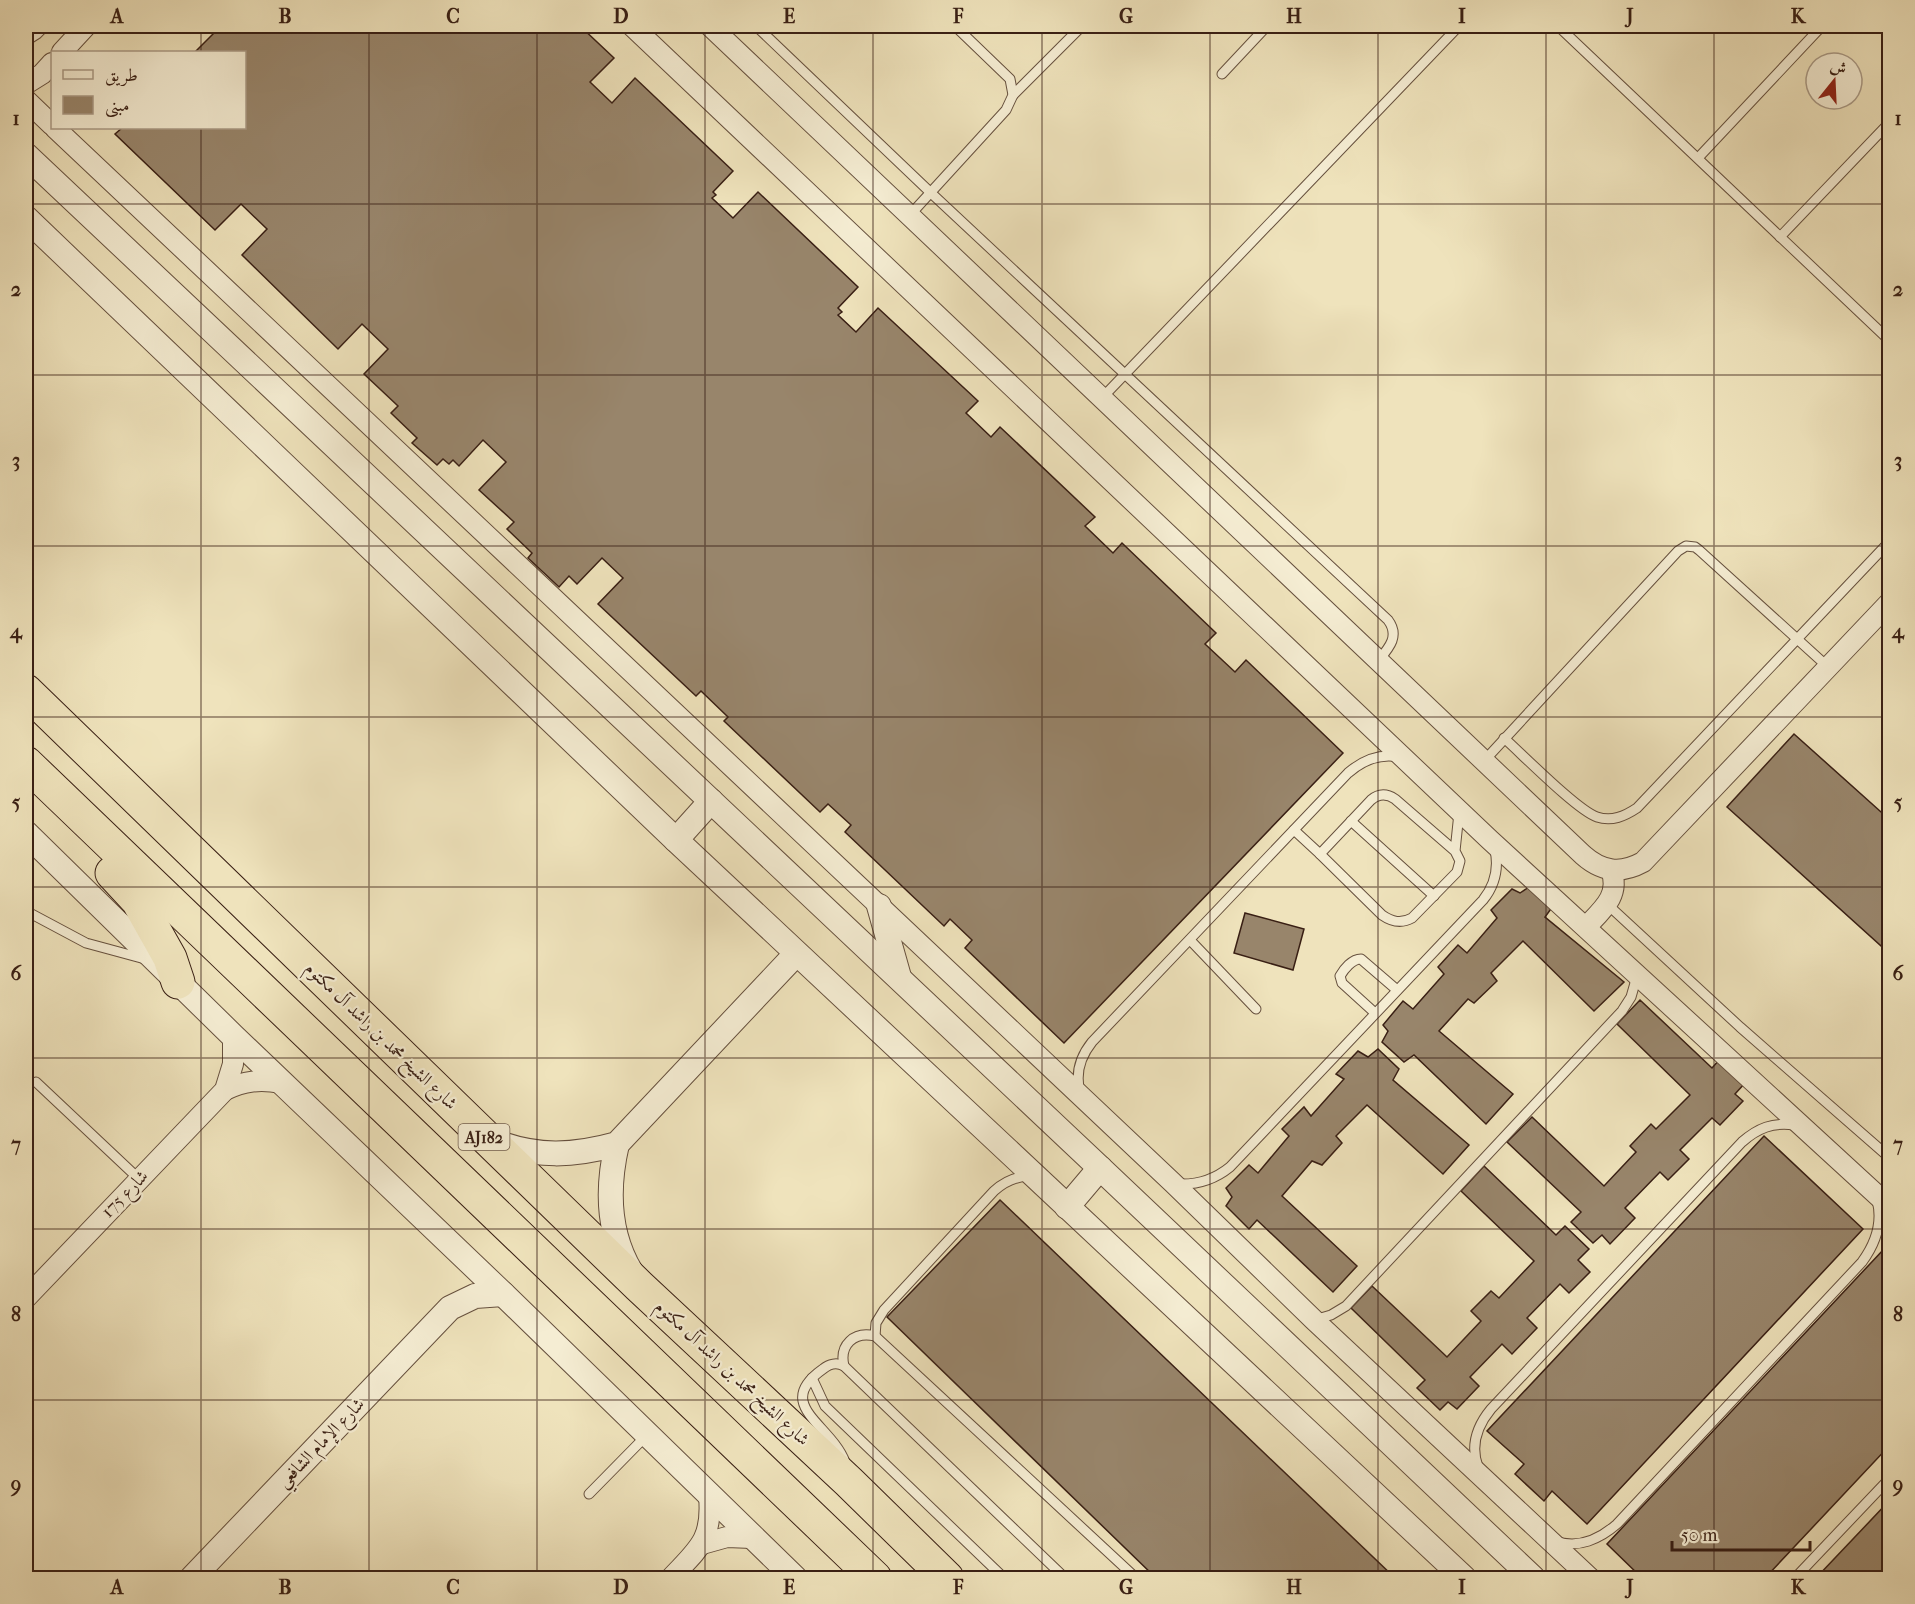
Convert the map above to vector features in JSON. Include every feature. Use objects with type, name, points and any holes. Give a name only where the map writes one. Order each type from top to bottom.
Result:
[{"type":"highway","name":"شارع الشيخ محمد بن راشد آل مكتوم","points":[[26,691],[639,1286],[849,1482],[947,1578]]},
{"type":"highway","name":"AJ182","points":[[26,763],[875,1578]]},
{"type":"highway","points":[[59,795],[72,826],[138,902],[170,958],[169,972]]},
{"type":"street","points":[[63,51],[86,26]]},
{"type":"street","points":[[632,26],[1490,840],[1883,1201]]},
{"type":"street","points":[[710,26],[1598,867],[1626,870],[1643,862],[1890,602]]},
{"type":"street","points":[[26,84],[42,74],[51,64]]},
{"type":"street","points":[[26,100],[51,123]]},
{"type":"street","points":[[57,129],[1173,1183],[1314,1320],[1590,1578]]},
{"type":"street","points":[[26,155],[1533,1578]]},
{"type":"street","points":[[26,219],[796,954],[1464,1578]]},
{"type":"street","points":[[676,840],[711,801]]},
{"type":"street","points":[[26,833],[281,1083],[503,1294],[795,1578]]},
{"type":"street","points":[[1586,927],[1607,904],[1614,891],[1615,884],[1611,870]]},
{"type":"street","points":[[879,906],[898,977]]},
{"type":"street","points":[[639,1286],[626,1265],[611,1217],[611,1168],[617,1144],[796,954]]},
{"type":"street","name":"شارع 175","points":[[26,1298],[225,1089],[234,1064],[233,1036]]},
{"type":"street","name":"شارع 175","points":[[225,1089],[252,1080],[281,1083]]},
{"type":"street","points":[[485,1137],[510,1147],[536,1153],[573,1154],[617,1144]]},
{"type":"street","points":[[1067,1207],[1100,1168]]},
{"type":"street","name":"شارع الإمام الشافعي","points":[[450,1308],[459,1282],[459,1254]]},
{"type":"street","name":"شارع الإمام الشافعي","points":[[192,1578],[450,1308],[475,1296],[503,1294]]},
{"type":"street","points":[[671,1578],[702,1544],[709,1520],[709,1496]]},
{"type":"street","points":[[702,1544],[727,1537],[752,1538]]},
{"type":"lane","points":[[756,26],[1388,620],[1394,630],[1393,642],[1378,661]]},
{"type":"lane","points":[[955,26],[1010,79],[1013,95]]},
{"type":"lane","points":[[910,215],[1006,110],[1013,95],[1082,26]]},
{"type":"lane","points":[[1222,74],[1267,26]]},
{"type":"lane","points":[[1102,398],[1459,26]]},
{"type":"lane","points":[[1558,26],[1890,341]]},
{"type":"lane","points":[[1698,158],[1822,26]]},
{"type":"lane","points":[[26,41],[44,27]]},
{"type":"lane","points":[[1779,237],[1890,122]]},
{"type":"lane","points":[[1504,738],[1588,813],[1598,818],[1619,818],[1637,808],[1890,541]]},
{"type":"lane","points":[[1484,761],[1678,551],[1686,546],[1699,550],[1828,667]]},
{"type":"lane","points":[[1083,1099],[1078,1070],[1086,1051],[1294,830],[1357,765],[1380,756],[1405,759]]},
{"type":"lane","points":[[1294,830],[1382,915],[1393,921],[1406,921],[1412,918],[1457,872],[1460,861],[1455,852],[1390,796],[1385,795],[1375,797],[1320,854]]},
{"type":"lane","points":[[1455,852],[1460,810]]},
{"type":"lane","points":[[1351,821],[1434,896]]},
{"type":"lane","points":[[1173,1183],[1198,1184],[1210,1180],[1230,1167],[1490,892],[1497,871],[1497,860],[1490,840]]},
{"type":"lane","points":[[1607,904],[1740,1027],[1890,1158]]},
{"type":"lane","points":[[26,911],[86,943],[169,972]]},
{"type":"lane","points":[[1190,940],[1256,1009]]},
{"type":"lane","points":[[1375,1013],[1342,983],[1340,976],[1342,972],[1354,961],[1361,959],[1397,990]]},
{"type":"lane","points":[[1314,1320],[1331,1315],[1346,1306],[1622,1011],[1631,998],[1637,974]]},
{"type":"lane","points":[[36,1083],[139,1179]]},
{"type":"lane","points":[[1481,1475],[1474,1452],[1475,1440],[1481,1423],[1491,1409],[1750,1134],[1760,1128],[1783,1124],[1805,1128]]},
{"type":"lane","points":[[875,1336],[876,1323],[884,1310],[994,1191],[1012,1179],[1034,1176]]},
{"type":"lane","points":[[1548,1539],[1560,1543],[1585,1542],[1597,1539],[1617,1524],[1862,1262],[1872,1247],[1878,1230],[1883,1201]]},
{"type":"lane","points":[[844,1366],[842,1358],[848,1343],[862,1335],[875,1336],[1136,1578]]},
{"type":"lane","points":[[849,1482],[846,1463],[838,1446],[802,1404],[802,1390],[805,1384],[828,1365],[844,1366],[1065,1578]]},
{"type":"lane","points":[[812,1378],[825,1406],[1004,1578]]},
{"type":"lane","points":[[589,1494],[648,1435]]},
{"type":"lane","points":[[1795,1578],[1890,1478]]},
{"type":"building","points":[[221,26],[580,26],[614,58],[590,82],[612,103],[635,78],[733,171],[713,192],[716,195],[712,198],[733,218],[758,192],[858,287],[838,308],[842,312],[838,315],[856,332],[878,308],[978,401],[966,413],[991,437],[1000,427],[1095,517],[1085,526],[1113,553],[1122,543],[1216,633],[1205,644],[1235,672],[1246,660],[1343,753],[1064,1043],[965,948],[972,940],[950,919],[944,926],[845,832],[851,825],[828,804],[820,812],[724,721],[728,717],[701,691],[696,696],[598,604],[623,578],[602,558],[577,584],[569,576],[559,587],[528,558],[532,553],[507,529],[514,522],[479,490],[506,462],[483,440],[459,466],[453,460],[449,464],[443,459],[437,465],[412,443],[417,438],[391,413],[398,406],[364,374],[388,349],[362,324],[338,349],[242,255],[267,229],[241,204],[215,230],[115,134],[121,129],[246,129],[246,51],[196,51]]},
{"type":"building","points":[[1794,734],[1890,820],[1890,954],[1727,807]]},
{"type":"building","points":[[1532,885],[1553,906],[1545,917],[1624,982],[1594,1011],[1523,941],[1491,973],[1497,981],[1474,1003],[1468,999],[1439,1031],[1513,1094],[1486,1124],[1414,1055],[1404,1062],[1382,1042],[1388,1031],[1383,1025],[1403,1001],[1413,1009],[1444,974],[1438,967],[1458,945],[1467,953],[1497,918],[1491,910],[1512,889],[1520,893]]},
{"type":"building","points":[[1245,913],[1304,929],[1293,970],[1234,953]]},
{"type":"building","points":[[1640,1000],[1712,1068],[1720,1059],[1745,1083],[1735,1094],[1743,1101],[1720,1125],[1712,1118],[1680,1150],[1689,1159],[1668,1180],[1660,1172],[1625,1208],[1635,1218],[1610,1244],[1602,1235],[1593,1243],[1571,1222],[1581,1212],[1507,1142],[1532,1117],[1604,1186],[1636,1152],[1630,1146],[1651,1124],[1656,1129],[1690,1095],[1617,1024]]},
{"type":"building","points":[[1378,1049],[1399,1069],[1393,1080],[1469,1145],[1443,1174],[1367,1105],[1336,1136],[1342,1143],[1322,1165],[1312,1161],[1282,1196],[1357,1266],[1333,1292],[1257,1220],[1249,1229],[1226,1206],[1232,1197],[1226,1188],[1249,1165],[1258,1173],[1289,1136],[1282,1129],[1304,1107],[1311,1116],[1344,1079],[1336,1074],[1358,1051],[1368,1057]]},
{"type":"building","points":[[1764,1136],[1863,1229],[1587,1524],[1552,1491],[1544,1501],[1515,1474],[1524,1464],[1487,1431]]},
{"type":"building","points":[[1484,1166],[1556,1235],[1565,1226],[1589,1249],[1578,1260],[1590,1272],[1569,1293],[1560,1284],[1527,1318],[1537,1328],[1512,1354],[1502,1344],[1470,1377],[1479,1386],[1457,1409],[1448,1402],[1440,1410],[1417,1388],[1425,1380],[1351,1308],[1372,1286],[1447,1357],[1481,1321],[1471,1311],[1491,1291],[1499,1298],[1534,1261],[1461,1191]]},
{"type":"building","points":[[1000,1200],[1395,1578],[1156,1578],[887,1317]]},
{"type":"building","points":[[1884,1249],[1890,1253],[1890,1445],[1765,1578],[1642,1578],[1607,1544]]},
{"type":"building","points":[[1890,1500],[1890,1578],[1816,1578]]}]
